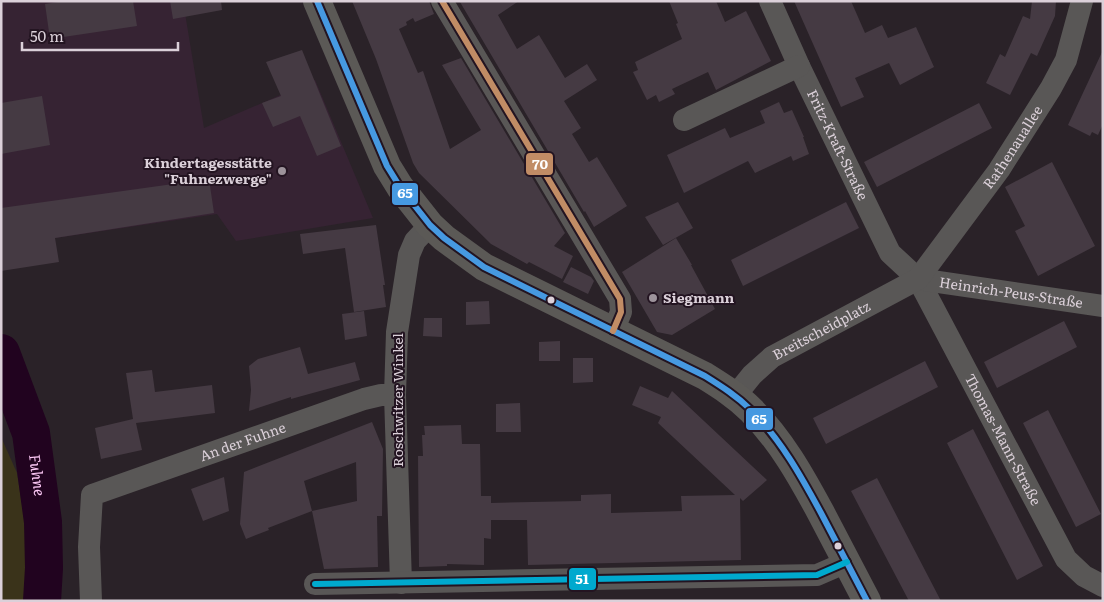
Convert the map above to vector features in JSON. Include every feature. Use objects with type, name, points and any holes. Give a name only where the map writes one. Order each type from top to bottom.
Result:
[{"type":"main road","points":[[317,1],[387,166],[400,187],[430,225],[444,238],[484,266],[705,376],[735,396],[763,423],[786,451],[867,601]]},
{"type":"street","points":[[442,1],[620,299],[621,312],[614,331]]},
{"type":"street","name":"Fritz-Kraft-Straße","points":[[770,1],[798,66],[890,253],[918,279]]},
{"type":"street","name":"Rathenauallee","points":[[918,279],[999,170],[1051,88],[1066,60],[1082,1]]},
{"type":"street","points":[[684,120],[798,66]]},
{"type":"street","name":"Roschwitzer Winkel","points":[[401,583],[395,395],[397,332],[404,275],[409,255],[415,241],[430,225]]},
{"type":"street","name":"Heinrich-Peus-Straße","points":[[918,279],[1103,306]]},
{"type":"street","name":"Breitscheidplatz","points":[[735,396],[752,375],[772,357],[918,279]]},
{"type":"street","name":"Thomas-Mann-Straße","points":[[918,279],[1066,559],[1084,576],[1103,586]]},
{"type":"street","name":"An der Fuhne","points":[[91,601],[89,547],[92,495],[364,400],[381,395],[395,395]]},
{"type":"street","points":[[315,584],[817,575],[847,562]]},
{"type":"shaded area","points":[[1,1],[183,1],[204,128],[315,80],[373,218],[236,241],[217,214],[1,246]]},
{"type":"shaded area","points":[[1,437],[17,473],[37,601],[1,601]]},
{"type":"building","points":[[64,1],[133,1],[137,26],[50,39],[45,4]]},
{"type":"building","points":[[170,1],[221,1],[222,10],[173,19]]},
{"type":"building","points":[[352,1],[429,1],[434,14],[415,22],[413,18],[406,22],[407,25],[399,29],[418,73],[423,71],[450,149],[481,130],[442,65],[461,58],[565,233],[554,246],[573,256],[562,279],[529,262],[527,264],[491,244],[419,173],[413,163],[376,59]]},
{"type":"building","points":[[457,1],[519,1],[498,15],[517,49],[539,35],[565,78],[587,64],[597,80],[564,101],[581,128],[572,134],[589,162],[597,157],[627,206],[594,227],[460,2]]},
{"type":"building","points":[[669,1],[716,1],[725,22],[746,11],[771,61],[716,90],[708,72],[672,89],[675,94],[659,102],[656,95],[647,100],[633,72],[638,70],[635,62],[682,39]]},
{"type":"building","points":[[794,1],[851,1],[865,33],[882,25],[888,38],[916,27],[934,67],[900,85],[889,63],[855,78],[864,97],[841,107]]},
{"type":"building","points":[[1032,1],[1056,1],[1055,16],[1037,56],[1031,53],[1010,95],[986,83],[1000,54],[1005,57],[1023,16],[1030,19]]},
{"type":"building","points":[[302,50],[341,146],[317,156],[300,116],[273,127],[262,103],[281,96],[266,62]]},
{"type":"building","points":[[1103,50],[1103,124],[1098,135],[1092,132],[1090,136],[1068,125]]},
{"type":"building","points":[[42,96],[50,145],[1,154],[1,103]]},
{"type":"building","points":[[779,102],[784,113],[792,110],[809,154],[793,161],[791,156],[755,173],[748,161],[684,193],[667,155],[725,128],[730,138],[765,123],[760,111]]},
{"type":"building","points":[[979,103],[992,128],[877,187],[864,162]]},
{"type":"building","points":[[1052,162],[1095,246],[1038,276],[1015,231],[1025,226],[1005,187]]},
{"type":"building","points":[[209,179],[214,213],[55,238],[59,262],[1,271],[1,208]]},
{"type":"building","points":[[678,202],[693,228],[663,245],[645,217]]},
{"type":"building","points":[[846,202],[859,228],[743,286],[731,260]]},
{"type":"building","points":[[376,225],[385,285],[383,285],[386,307],[354,312],[345,248],[303,254],[300,234]]},
{"type":"building","points":[[676,238],[715,309],[672,335],[657,332],[622,272]]},
{"type":"building","points":[[571,267],[591,277],[594,281],[588,294],[563,282]]},
{"type":"building","points":[[489,301],[490,324],[466,325],[466,302]]},
{"type":"building","points":[[364,311],[367,336],[345,340],[342,314]]},
{"type":"building","points":[[424,318],[442,318],[442,337],[423,336]]},
{"type":"building","points":[[1064,321],[1077,347],[997,388],[984,362]]},
{"type":"building","points":[[560,341],[560,361],[539,361],[539,342]]},
{"type":"building","points":[[300,347],[308,374],[355,362],[360,380],[291,399],[291,397],[249,411],[251,390],[249,366],[258,359]]},
{"type":"building","points":[[573,358],[593,358],[593,382],[573,383]]},
{"type":"building","points":[[925,361],[938,387],[826,444],[813,418]]},
{"type":"building","points":[[152,370],[155,392],[212,385],[215,413],[136,423],[142,450],[101,459],[95,428],[133,419],[126,373]]},
{"type":"building","points":[[640,386],[668,398],[672,391],[767,480],[743,501],[740,498],[741,560],[528,565],[527,520],[491,520],[491,539],[484,538],[484,565],[447,564],[447,566],[419,567],[418,456],[423,456],[422,435],[425,435],[424,426],[461,425],[462,444],[480,444],[481,496],[491,496],[491,503],[581,501],[581,495],[611,494],[611,513],[682,511],[681,496],[735,495],[658,423],[661,417],[632,405]]},
{"type":"building","points":[[520,403],[521,432],[496,432],[496,404]]},
{"type":"building","points":[[1048,410],[1101,514],[1076,527],[1023,423]]},
{"type":"building","points":[[372,422],[383,449],[382,516],[377,516],[378,567],[324,569],[312,511],[268,528],[269,530],[246,539],[240,524],[244,472]],"holes":[[[356,462],[357,501],[312,511],[304,481]]]},
{"type":"building","points":[[973,429],[1043,566],[1017,580],[947,443]]},
{"type":"building","points":[[224,477],[229,511],[203,521],[191,489]]},
{"type":"building","points":[[877,478],[941,601],[909,601],[851,491]]},
{"type":"waterway","name":"Fuhne","points":[[1,353],[31,433],[43,522],[44,568],[42,601]]},
{"type":"transit line","name":"65","points":[[317,1],[387,166],[400,187],[430,225],[444,238],[484,267],[705,376],[740,400],[762,422],[790,459],[821,513],[867,601]]},
{"type":"transit line","name":"70","points":[[442,1],[620,299],[621,312],[613,331]]},
{"type":"transit line","name":"51","points":[[315,584],[817,575],[847,562]]},
{"type":"place","name":"Kindertagesstätte \"Fuhnezwerge\"","points":[[282,171]]},
{"type":"place","name":"Siegmann","points":[[653,298]]}]
